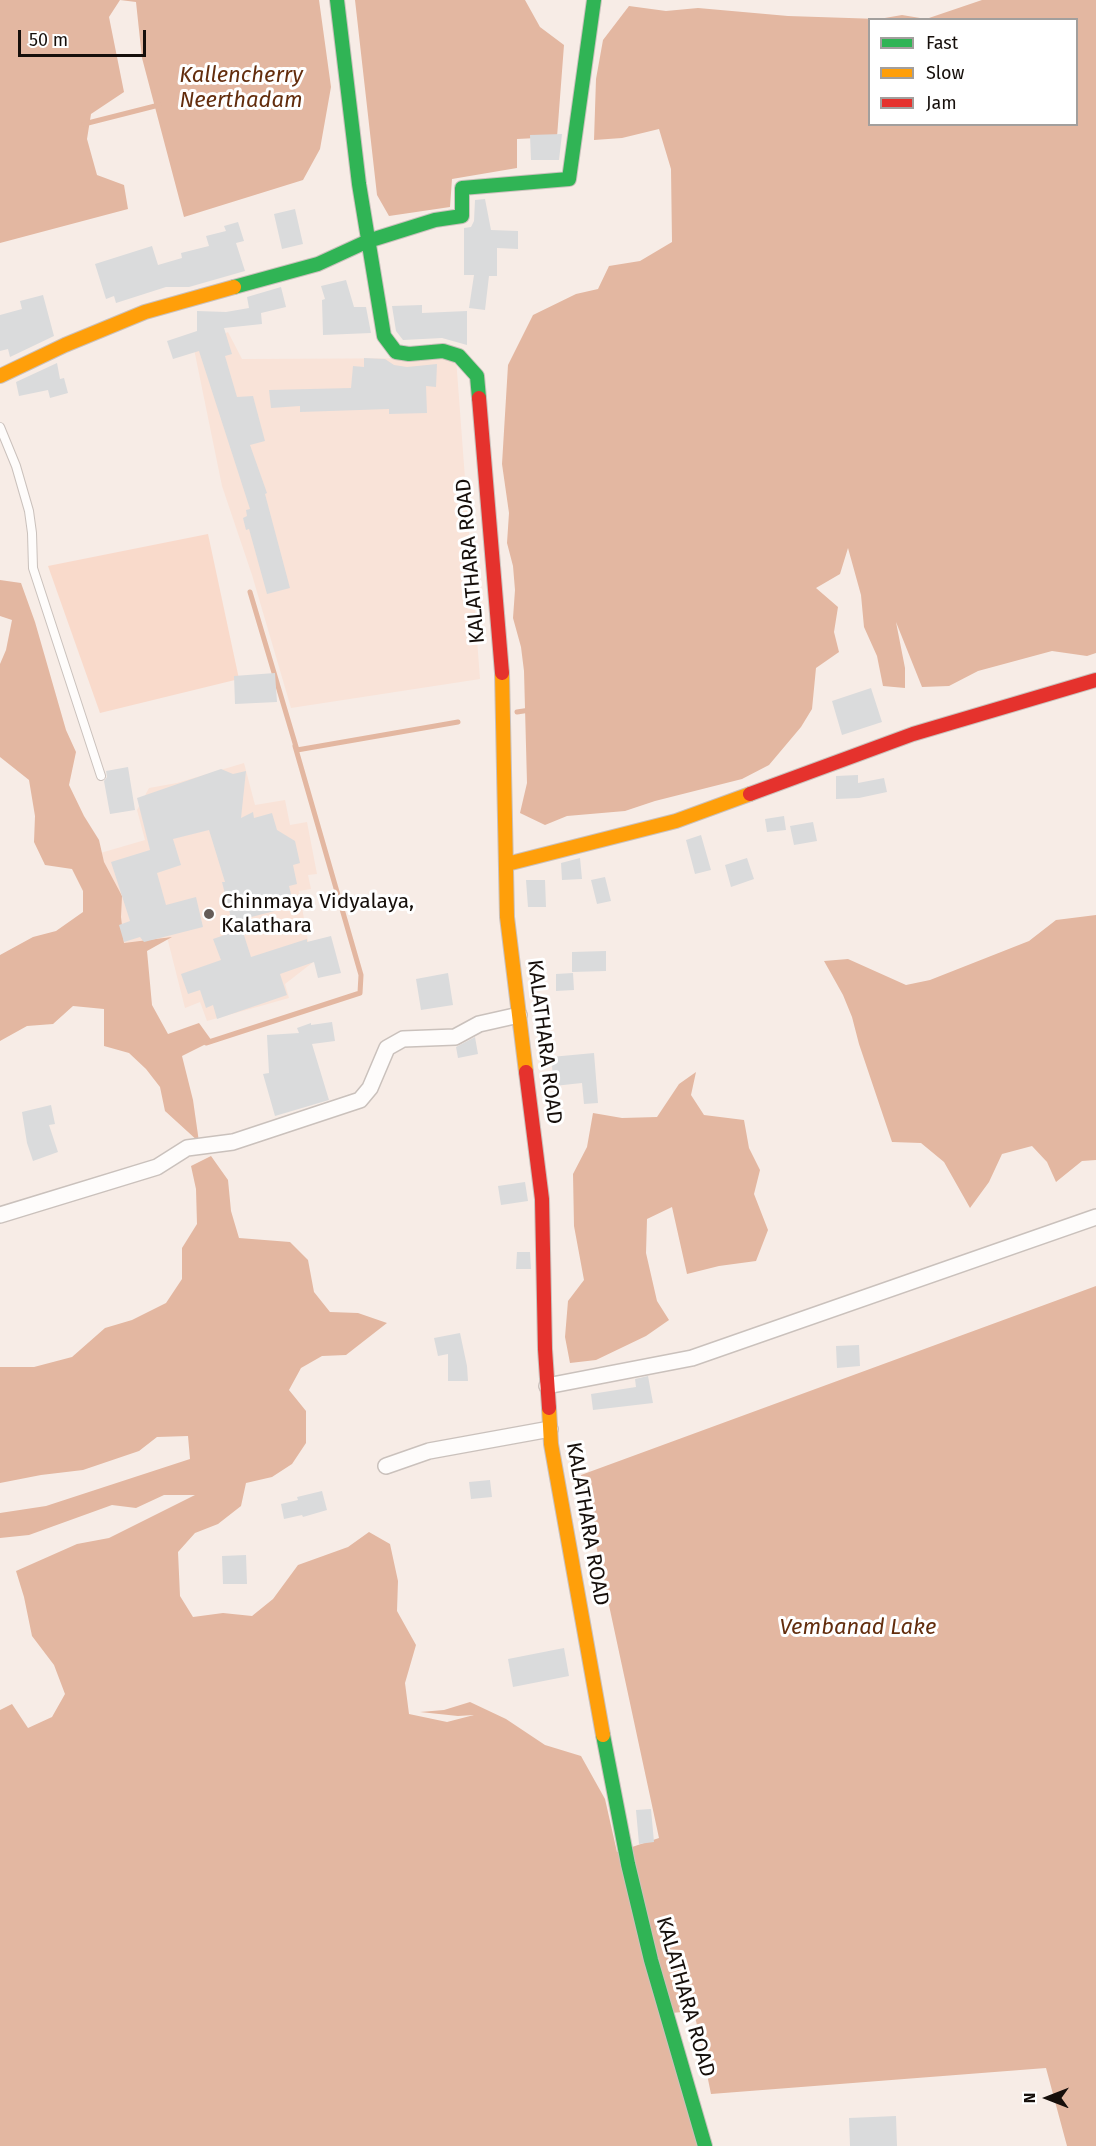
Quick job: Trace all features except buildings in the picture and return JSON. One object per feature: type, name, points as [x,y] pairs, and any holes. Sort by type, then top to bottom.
[{"type":"street","name":"KALATHARA ROAD","points":[[337,0],[359,184],[384,336],[396,352],[409,354],[443,351],[459,356],[477,376],[502,678],[507,917],[542,1199],[547,1386],[551,1444],[627,1864],[648,1950],[704,2141]]},
{"type":"street","points":[[0,376],[65,345],[145,312],[318,264],[368,241],[435,220],[462,216],[462,188],[569,179],[594,0]]},
{"type":"street","points":[[507,864],[676,821],[913,734],[1096,680]]},
{"type":"street","points":[[0,1215],[157,1167],[187,1148],[233,1142],[360,1100],[370,1088],[387,1048],[404,1039],[455,1037],[479,1024],[519,1015]]},
{"type":"street","points":[[547,1386],[692,1358],[1096,1217]]},
{"type":"street","points":[[386,1466],[429,1451],[550,1429]]},
{"type":"lane","points":[[0,427],[16,466],[29,511],[33,568],[101,776]]},
{"type":"shaded area","points":[[228,332],[242,359],[456,358],[480,679],[291,708],[252,575],[222,486],[194,349]]},
{"type":"shaded area","points":[[208,534],[239,679],[100,713],[48,566]]},
{"type":"shaded area","name":"Chinmaya Vidyalaya, Kalathara","points":[[244,763],[255,805],[285,800],[290,825],[307,822],[317,874],[308,875],[311,889],[299,891],[312,963],[285,984],[289,998],[207,1021],[200,1002],[185,1008],[167,937],[126,950],[97,854],[145,840],[137,810],[149,788],[177,783]]},
{"type":"water","points":[[0,0],[120,0],[109,17],[124,92],[91,114],[87,139],[97,175],[124,185],[128,209],[0,243]]},
{"type":"water","points":[[120,0],[319,0],[331,87],[320,149],[303,180],[184,217],[142,58],[136,2]]},
{"type":"water","name":"Kallencherry Neerthadam","points":[[355,0],[525,0],[540,27],[564,45],[557,137],[517,139],[517,168],[452,179],[450,207],[389,216],[377,195]]},
{"type":"water","points":[[982,0],[1096,0],[1096,653],[1087,656],[1052,651],[978,671],[949,686],[922,687],[896,622],[905,668],[905,688],[883,686],[877,656],[864,627],[861,595],[848,548],[840,574],[816,588],[838,607],[834,632],[839,652],[816,668],[812,709],[801,727],[769,765],[742,779],[625,811],[567,816],[545,825],[520,813],[527,783],[524,671],[521,647],[513,618],[515,590],[513,566],[507,543],[509,513],[502,464],[508,365],[533,315],[576,294],[598,289],[609,266],[640,261],[672,242],[671,169],[659,129],[622,138],[594,140],[596,79],[603,40],[629,6],[666,11],[698,8],[788,16],[868,19],[868,126],[1078,126],[1078,18],[929,18]]},
{"type":"water","points":[[902,15],[920,18],[885,18]]},
{"type":"water","points":[[0,580],[21,583],[35,622],[66,730],[76,752],[69,785],[99,840],[104,862],[122,896],[121,917],[124,943],[172,937],[147,951],[152,1005],[168,1034],[199,1023],[212,1041],[182,1056],[193,1100],[199,1142],[165,1111],[160,1087],[146,1069],[129,1053],[104,1046],[104,1009],[73,1006],[53,1024],[27,1026],[0,1041],[0,955],[33,937],[56,931],[83,912],[83,891],[72,869],[45,865],[34,842],[35,816],[29,780],[0,757],[0,664],[6,650],[12,620],[0,616]]},
{"type":"water","points":[[1096,915],[1096,1160],[1082,1161],[1056,1182],[1047,1162],[1032,1146],[1002,1154],[989,1182],[970,1208],[944,1162],[921,1143],[892,1142],[852,1017],[824,961],[848,959],[906,985],[930,980],[1029,941],[1056,920]]},
{"type":"water","points":[[696,1072],[691,1095],[704,1115],[744,1120],[749,1148],[760,1170],[754,1194],[768,1230],[756,1261],[719,1266],[687,1274],[672,1207],[647,1219],[646,1253],[657,1301],[669,1320],[646,1336],[596,1360],[570,1363],[565,1337],[568,1301],[584,1280],[574,1226],[573,1174],[587,1147],[593,1113],[622,1118],[657,1117],[679,1084]]},
{"type":"water","name":"Vembanad Lake","points":[[211,1156],[228,1180],[231,1211],[239,1238],[290,1242],[308,1260],[314,1292],[330,1312],[358,1313],[387,1323],[346,1355],[322,1356],[301,1368],[289,1390],[306,1411],[306,1443],[292,1464],[272,1477],[246,1483],[241,1506],[218,1524],[195,1533],[178,1552],[180,1596],[193,1617],[223,1613],[252,1616],[273,1599],[298,1565],[348,1547],[369,1532],[390,1544],[398,1581],[397,1611],[416,1645],[405,1683],[409,1714],[447,1722],[474,1715],[458,1716],[420,1712],[444,1710],[470,1702],[506,1719],[545,1745],[581,1756],[605,1799],[617,1852],[659,1838],[581,1475],[1096,1286],[1096,2146],[1067,2146],[1046,2068],[711,2094],[694,2011],[660,2014],[699,2146],[0,2146],[0,1710],[12,1704],[28,1728],[52,1717],[65,1694],[54,1665],[32,1636],[16,1571],[77,1544],[109,1538],[195,1495],[164,1495],[136,1508],[112,1505],[29,1535],[0,1538],[0,1513],[46,1506],[190,1459],[188,1436],[157,1437],[139,1451],[83,1470],[0,1483],[0,1367],[34,1367],[72,1357],[105,1328],[132,1320],[166,1303],[182,1279],[182,1248],[197,1224],[196,1189],[191,1166]]},
{"type":"waterway","points":[[84,124],[159,105]]},
{"type":"waterway","points":[[250,592],[297,750],[458,722]]},
{"type":"waterway","points":[[517,712],[530,710]]},
{"type":"waterway","points":[[206,1043],[360,993],[361,975],[295,746]]},
{"type":"traffic: fast","points":[[337,0],[359,184],[384,336],[396,352],[409,354],[443,351],[459,356],[477,376],[479,398]]},
{"type":"traffic: fast","points":[[234,287],[318,264],[368,241],[435,220],[462,216],[462,188],[569,179],[594,0]]},
{"type":"traffic: fast","points":[[603,1735],[628,1864],[651,1960],[705,2146]]},
{"type":"traffic: slow","points":[[0,376],[65,345],[145,312],[234,287]]},
{"type":"traffic: slow","points":[[502,673],[507,917],[526,1072]]},
{"type":"traffic: slow","points":[[507,864],[676,821],[750,794]]},
{"type":"traffic: slow","points":[[549,1408],[551,1444],[603,1735]]},
{"type":"traffic: jam","points":[[479,398],[502,673]]},
{"type":"traffic: jam","points":[[750,794],[913,734],[1096,680]]},
{"type":"traffic: jam","points":[[526,1072],[542,1199],[545,1349],[549,1408]]},
{"type":"place","name":"Chinmaya Vidyalaya, Kalathara","points":[[209,914]]}]
